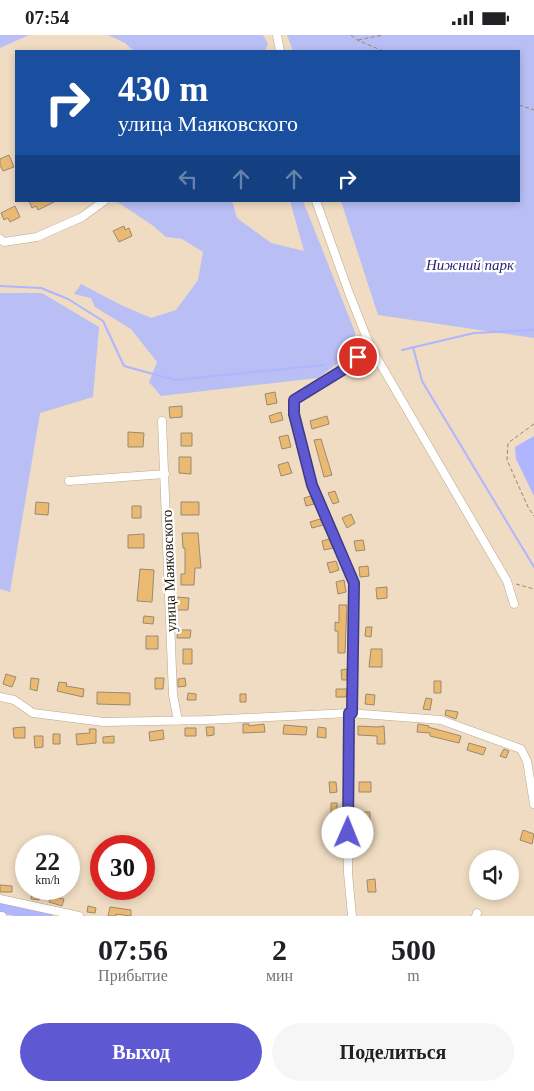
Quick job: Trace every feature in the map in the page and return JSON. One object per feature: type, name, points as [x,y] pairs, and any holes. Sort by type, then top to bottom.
[{"type":"street","points":[[277,35],[280,50]]},
{"type":"street","points":[[0,239],[4,242],[37,237],[82,217],[103,202]]},
{"type":"street","points":[[316,202],[348,293],[370,347],[507,581],[514,605]]},
{"type":"street","points":[[352,916],[348,873],[354,583],[312,485],[294,414],[294,400],[346,368],[370,347]]},
{"type":"street","name":"улица Маяковского","points":[[162,421],[174,695],[178,721]]},
{"type":"street","points":[[69,481],[165,474]]},
{"type":"street","points":[[0,697],[14,700],[33,713],[104,722],[178,721],[351,713],[441,720],[521,749],[531,759],[534,803]]},
{"type":"street","points":[[0,899],[79,916]]},
{"type":"path","points":[[351,35],[357,40],[382,50]]},
{"type":"path","points":[[357,40],[383,35]]},
{"type":"path","points":[[520,105],[534,110]]},
{"type":"path","points":[[534,424],[508,443],[506,460],[534,516]]},
{"type":"path","points":[[507,581],[534,589]]},
{"type":"green space","points":[[0,35],[29,35],[0,48]]},
{"type":"green space","points":[[108,35],[263,35],[268,44],[265,50],[133,50],[125,43]]},
{"type":"green space","name":"Нижний парк","points":[[287,35],[534,35],[534,338],[378,315],[341,202],[520,202],[520,50],[293,50]]},
{"type":"green space","points":[[118,202],[232,202],[237,218],[271,243],[304,251],[290,202],[303,202],[355,332],[355,350],[318,378],[161,396],[149,382],[157,362],[131,329],[95,307],[91,298],[74,294],[81,284],[151,318],[176,310],[198,280],[203,252],[182,239],[166,237],[152,225]]},
{"type":"green space","points":[[0,293],[42,293],[99,327],[93,397],[40,413],[10,592],[0,589]]},
{"type":"shaded area","points":[[534,436],[534,496],[516,459],[515,447]]},
{"type":"building","points":[[9,155],[14,167],[3,171],[0,159]]},
{"type":"building","points":[[29,202],[54,202],[38,210],[36,206],[32,208]]},
{"type":"building","points":[[15,206],[20,217],[10,222],[8,218],[4,220],[1,213]]},
{"type":"building","points":[[124,226],[125,230],[129,228],[132,236],[119,242],[113,231]]},
{"type":"building","points":[[275,392],[277,403],[267,405],[265,394]]},
{"type":"building","points":[[182,406],[182,417],[170,418],[169,407]]},
{"type":"building","points":[[281,412],[283,420],[271,423],[269,416]]},
{"type":"building","points":[[327,416],[329,424],[312,429],[310,421]]},
{"type":"building","points":[[128,432],[144,433],[143,447],[128,447]]},
{"type":"building","points":[[181,433],[192,433],[192,446],[181,446]]},
{"type":"building","points":[[288,435],[291,447],[282,449],[279,437]]},
{"type":"building","points":[[321,439],[332,475],[324,477],[314,440]]},
{"type":"building","points":[[179,457],[191,457],[191,474],[179,473]]},
{"type":"building","points":[[288,462],[292,473],[281,476],[278,465]]},
{"type":"building","points":[[335,491],[339,502],[333,504],[328,493]]},
{"type":"building","points":[[311,496],[314,504],[306,506],[304,498]]},
{"type":"building","points":[[36,502],[49,503],[48,515],[35,514]]},
{"type":"building","points":[[181,502],[199,502],[199,515],[181,515]]},
{"type":"building","points":[[132,506],[141,506],[141,518],[132,518]]},
{"type":"building","points":[[351,514],[355,523],[347,528],[342,518]]},
{"type":"building","points":[[320,519],[323,525],[312,528],[310,522]]},
{"type":"building","points":[[182,533],[198,533],[201,568],[195,568],[194,585],[181,585],[181,574],[185,574],[185,548],[183,548]]},
{"type":"building","points":[[144,534],[144,548],[128,548],[128,535]]},
{"type":"building","points":[[329,539],[333,548],[324,550],[322,541]]},
{"type":"building","points":[[363,540],[365,550],[356,551],[354,541]]},
{"type":"building","points":[[336,561],[339,570],[330,573],[327,563]]},
{"type":"building","points":[[368,566],[369,576],[360,577],[359,567]]},
{"type":"building","points":[[140,569],[154,570],[152,602],[137,601]]},
{"type":"building","points":[[344,580],[346,592],[338,594],[336,582]]},
{"type":"building","points":[[387,587],[387,598],[377,599],[376,588]]},
{"type":"building","points":[[176,597],[189,598],[188,610],[175,610]]},
{"type":"building","points":[[339,605],[347,605],[345,653],[338,653],[338,631],[335,631],[335,622],[339,623]]},
{"type":"building","points":[[144,616],[154,617],[153,624],[143,623]]},
{"type":"building","points":[[366,627],[372,627],[371,637],[365,636]]},
{"type":"building","points":[[178,630],[191,630],[190,638],[177,638]]},
{"type":"building","points":[[146,636],[158,636],[158,649],[146,649]]},
{"type":"building","points":[[183,649],[192,649],[192,664],[183,664]]},
{"type":"building","points":[[371,649],[382,649],[382,667],[369,667]]},
{"type":"building","points":[[347,669],[347,680],[342,680],[341,670]]},
{"type":"building","points":[[6,674],[16,677],[12,687],[3,684]]},
{"type":"building","points":[[31,678],[39,679],[37,691],[30,689]]},
{"type":"building","points":[[155,678],[164,678],[163,689],[155,689]]},
{"type":"building","points":[[185,678],[186,686],[178,687],[178,679]]},
{"type":"building","points":[[434,681],[441,681],[441,693],[434,693]]},
{"type":"building","points":[[59,682],[67,683],[66,686],[84,689],[83,697],[57,691]]},
{"type":"building","points":[[336,689],[347,689],[346,697],[336,697]]},
{"type":"building","points":[[97,692],[130,693],[130,705],[97,704]]},
{"type":"building","points":[[188,693],[196,694],[196,700],[187,700]]},
{"type":"building","points":[[240,694],[246,694],[246,702],[240,702]]},
{"type":"building","points":[[366,694],[375,695],[374,705],[365,704]]},
{"type":"building","points":[[426,698],[432,699],[430,710],[423,709]]},
{"type":"building","points":[[446,710],[458,712],[456,719],[445,715]]},
{"type":"building","points":[[243,724],[249,724],[249,726],[264,724],[265,732],[243,733]]},
{"type":"building","points":[[418,724],[461,736],[459,743],[430,736],[430,733],[417,732]]},
{"type":"building","points":[[284,725],[307,727],[306,735],[283,734]]},
{"type":"building","points":[[358,726],[384,726],[385,744],[377,744],[377,736],[358,735]]},
{"type":"building","points":[[25,727],[25,738],[14,738],[13,728]]},
{"type":"building","points":[[206,727],[214,727],[214,735],[207,736]]},
{"type":"building","points":[[318,727],[326,728],[326,738],[317,737]]},
{"type":"building","points":[[185,728],[196,728],[196,736],[185,736]]},
{"type":"building","points":[[89,729],[96,729],[96,743],[77,745],[76,734],[90,733]]},
{"type":"building","points":[[163,730],[164,739],[150,741],[149,732]]},
{"type":"building","points":[[53,734],[60,734],[60,744],[53,744]]},
{"type":"building","points":[[34,736],[43,736],[43,747],[35,748]]},
{"type":"building","points":[[114,736],[114,743],[103,743],[103,737]]},
{"type":"building","points":[[469,743],[486,748],[483,755],[467,750]]},
{"type":"building","points":[[504,749],[509,751],[506,758],[500,756]]},
{"type":"building","points":[[329,782],[336,782],[337,792],[330,793]]},
{"type":"building","points":[[359,782],[371,782],[371,792],[359,792]]},
{"type":"building","points":[[331,803],[337,803],[337,813],[331,813]]},
{"type":"building","points":[[360,812],[370,812],[370,822],[366,822],[366,841],[360,841]]},
{"type":"building","points":[[341,825],[341,832],[328,833],[328,826]]},
{"type":"building","points":[[523,830],[534,834],[532,844],[520,840]]},
{"type":"building","points":[[375,879],[376,892],[368,892],[367,880]]},
{"type":"building","points":[[0,885],[12,886],[12,892],[0,892]]},
{"type":"building","points":[[50,900],[64,900],[62,906],[49,902]]},
{"type":"building","points":[[88,906],[96,908],[95,913],[87,912]]},
{"type":"building","points":[[110,907],[131,910],[131,916],[116,914],[116,916],[108,916]]},
{"type":"waterway","points":[[0,286],[41,288],[68,299],[103,321],[124,366],[175,380],[324,365]]},
{"type":"waterway","points":[[402,350],[474,333],[534,330]]},
{"type":"waterway","points":[[413,347],[422,381],[534,567]]},
{"type":"waterway","points":[[0,907],[47,916]]},
{"type":"route","points":[[348,833],[349,713],[352,713],[354,583],[312,485],[294,414],[294,400],[346,368],[358,357]]}]
